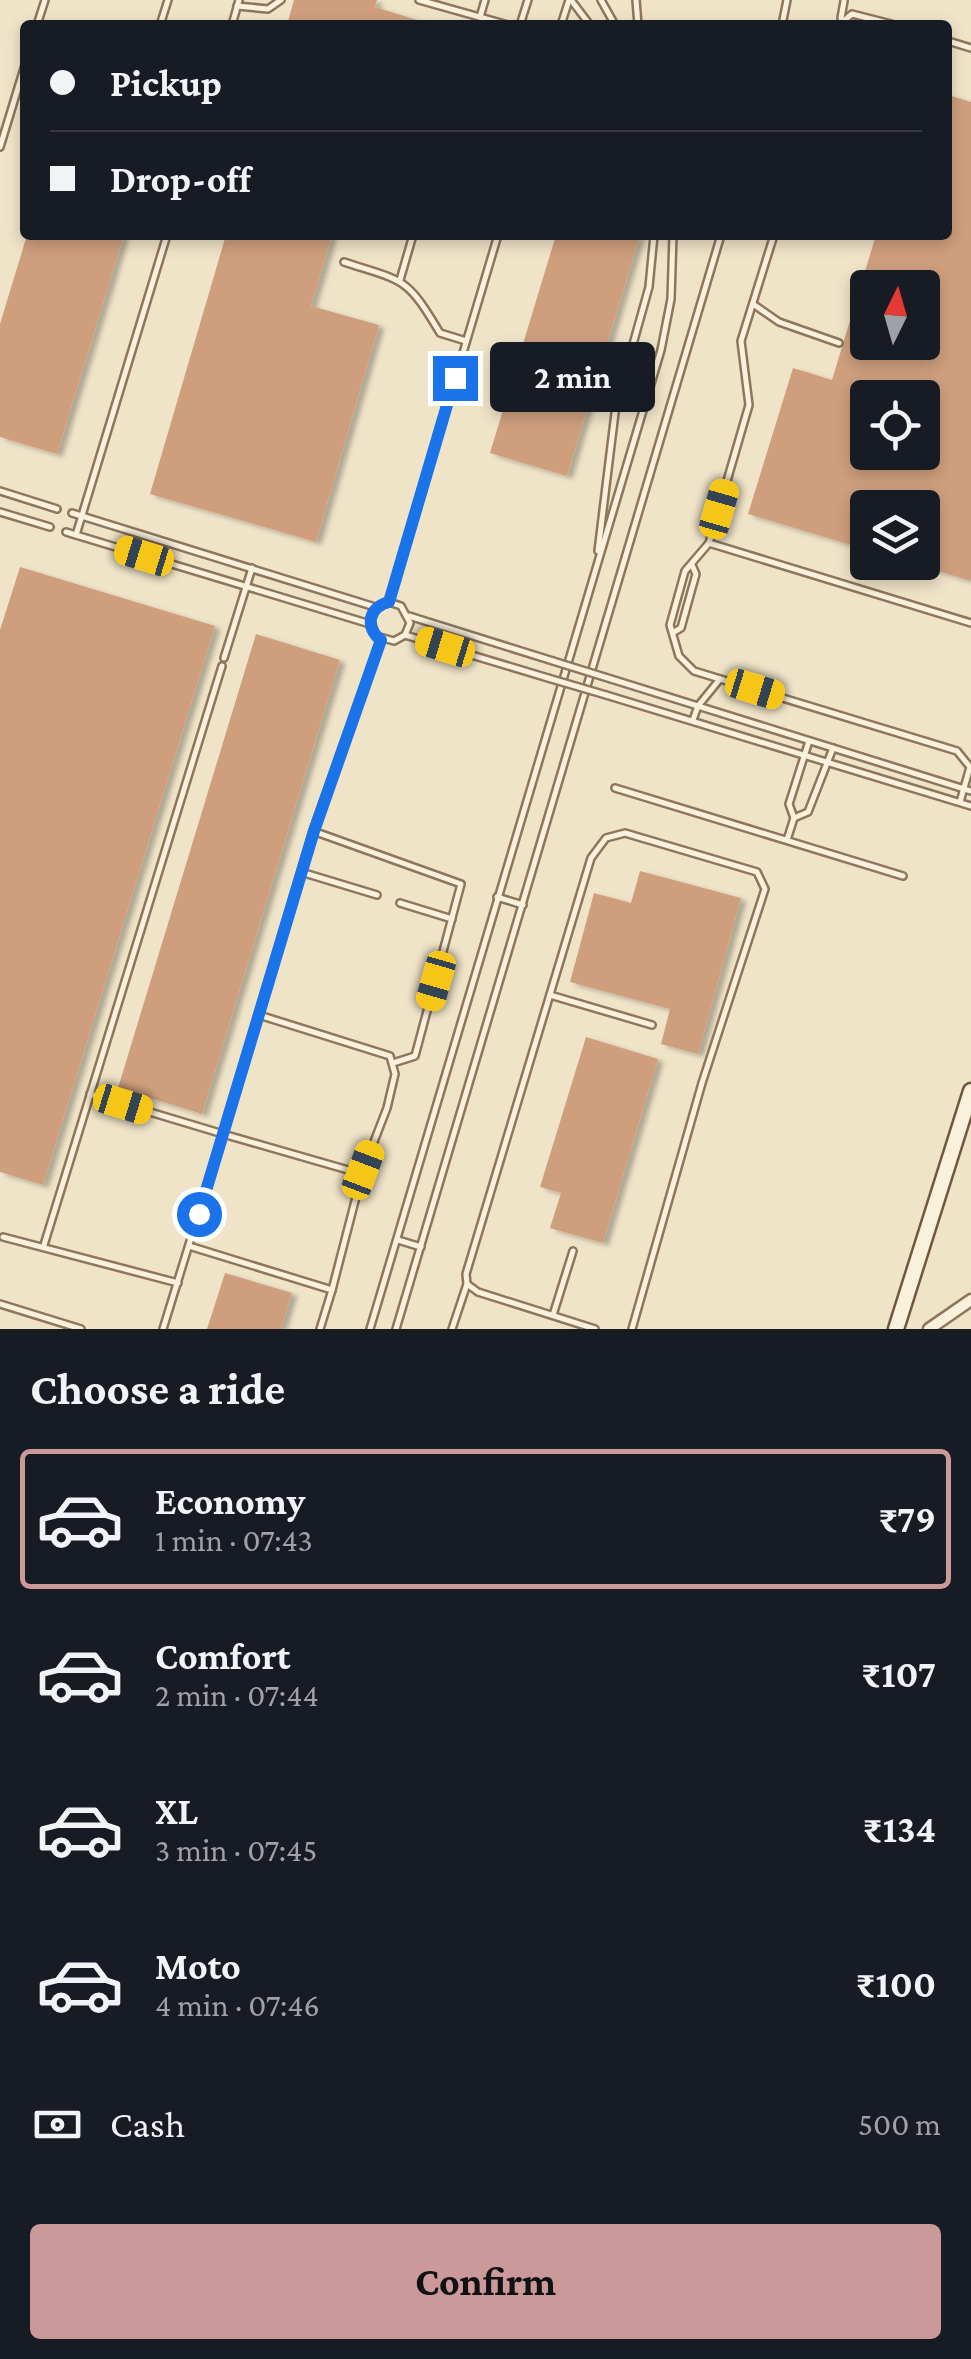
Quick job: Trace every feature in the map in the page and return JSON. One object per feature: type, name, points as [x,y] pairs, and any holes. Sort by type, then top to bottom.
[{"type":"street","points":[[896,1329],[971,1091]]},
{"type":"street","points":[[929,1329],[971,1300]]},
{"type":"lane","points":[[238,3],[268,9],[281,0]]},
{"type":"lane","points":[[419,0],[490,20]]},
{"type":"lane","points":[[480,17],[484,0]]},
{"type":"lane","points":[[570,0],[586,20]]},
{"type":"lane","points":[[844,20],[852,14],[875,20]]},
{"type":"lane","points":[[0,147],[20,81]]},
{"type":"lane","points":[[76,535],[166,240]]},
{"type":"lane","points":[[400,281],[412,240]]},
{"type":"lane","points":[[389,602],[496,240]]},
{"type":"lane","points":[[597,560],[611,430],[650,287],[654,240]]},
{"type":"lane","points":[[370,1329],[661,350],[670,300],[673,240]]},
{"type":"lane","points":[[396,1329],[719,240]]},
{"type":"lane","points":[[772,240],[740,350],[749,404],[709,544],[685,571],[670,625],[685,665],[958,751],[970,767],[968,790],[960,802]]},
{"type":"lane","points":[[344,262],[400,281],[414,290],[440,332],[466,341]]},
{"type":"lane","points":[[753,304],[779,322],[840,343]]},
{"type":"lane","points":[[0,491],[57,509]]},
{"type":"lane","points":[[0,512],[50,527]]},
{"type":"lane","points":[[72,513],[376,608],[389,602],[402,606],[409,616],[968,790]]},
{"type":"lane","points":[[66,532],[370,624],[381,640],[394,642],[405,635],[409,616]]},
{"type":"lane","points":[[709,544],[971,623]]},
{"type":"lane","points":[[674,632],[681,628],[696,574],[692,565]]},
{"type":"lane","points":[[44,1245],[252,568]]},
{"type":"lane","points":[[370,624],[376,608]]},
{"type":"lane","points":[[405,635],[971,806]]},
{"type":"lane","points":[[164,1329],[301,872],[381,640]]},
{"type":"lane","points":[[693,720],[698,706],[720,678]]},
{"type":"lane","points":[[786,840],[794,818],[789,804],[809,741]]},
{"type":"lane","points":[[794,818],[808,812],[832,748]]},
{"type":"lane","points":[[615,788],[903,876]]},
{"type":"lane","points":[[314,831],[458,882],[461,887],[415,1056],[394,1063]]},
{"type":"lane","points":[[452,1329],[467,1284],[471,1254],[591,858],[606,838],[615,834],[638,836],[762,876],[764,898],[702,1083],[632,1329]]},
{"type":"lane","points":[[301,872],[377,895]]},
{"type":"lane","points":[[497,898],[523,904]]},
{"type":"lane","points":[[400,903],[452,918]]},
{"type":"lane","points":[[550,995],[652,1025]]},
{"type":"lane","points":[[258,1014],[390,1056],[394,1063],[387,1108],[362,1174],[320,1329]]},
{"type":"lane","points":[[90,1094],[362,1174]]},
{"type":"lane","points":[[3,1236],[178,1284]]},
{"type":"lane","points":[[398,1240],[421,1246]]},
{"type":"lane","points":[[189,1246],[332,1290]]},
{"type":"lane","points":[[553,1316],[573,1251]]},
{"type":"lane","points":[[467,1284],[478,1292],[595,1329]]},
{"type":"lane","points":[[0,1304],[81,1329]]},
{"type":"building","points":[[294,0],[377,0],[375,7],[417,20],[288,20]]},
{"type":"building","points":[[952,96],[971,102],[971,581],[940,572],[940,490],[850,490],[850,545],[748,514],[793,368],[832,380],[850,321],[850,360],[940,360],[940,270],[865,270],[874,240],[952,240]]},
{"type":"building","points":[[25,240],[122,240],[57,454],[0,437],[0,324]]},
{"type":"building","points":[[225,240],[331,240],[311,306],[379,325],[316,542],[150,494]]},
{"type":"building","points":[[554,240],[638,240],[567,476],[490,453]]},
{"type":"building","points":[[20,567],[215,626],[43,1185],[0,1172],[0,630]]},
{"type":"building","points":[[256,634],[340,660],[202,1114],[118,1088]]},
{"type":"building","points":[[640,871],[741,898],[698,1054],[661,1044],[670,1009],[570,982],[594,893],[631,903]]},
{"type":"building","points":[[586,1037],[658,1059],[603,1243],[550,1228],[561,1193],[540,1187]]},
{"type":"building","points":[[225,1273],[292,1293],[281,1329],[207,1329]]},
{"type":"route","points":[[199,1214],[314,831],[381,640],[372,630],[370,618],[376,608],[389,602],[455,378]]}]
